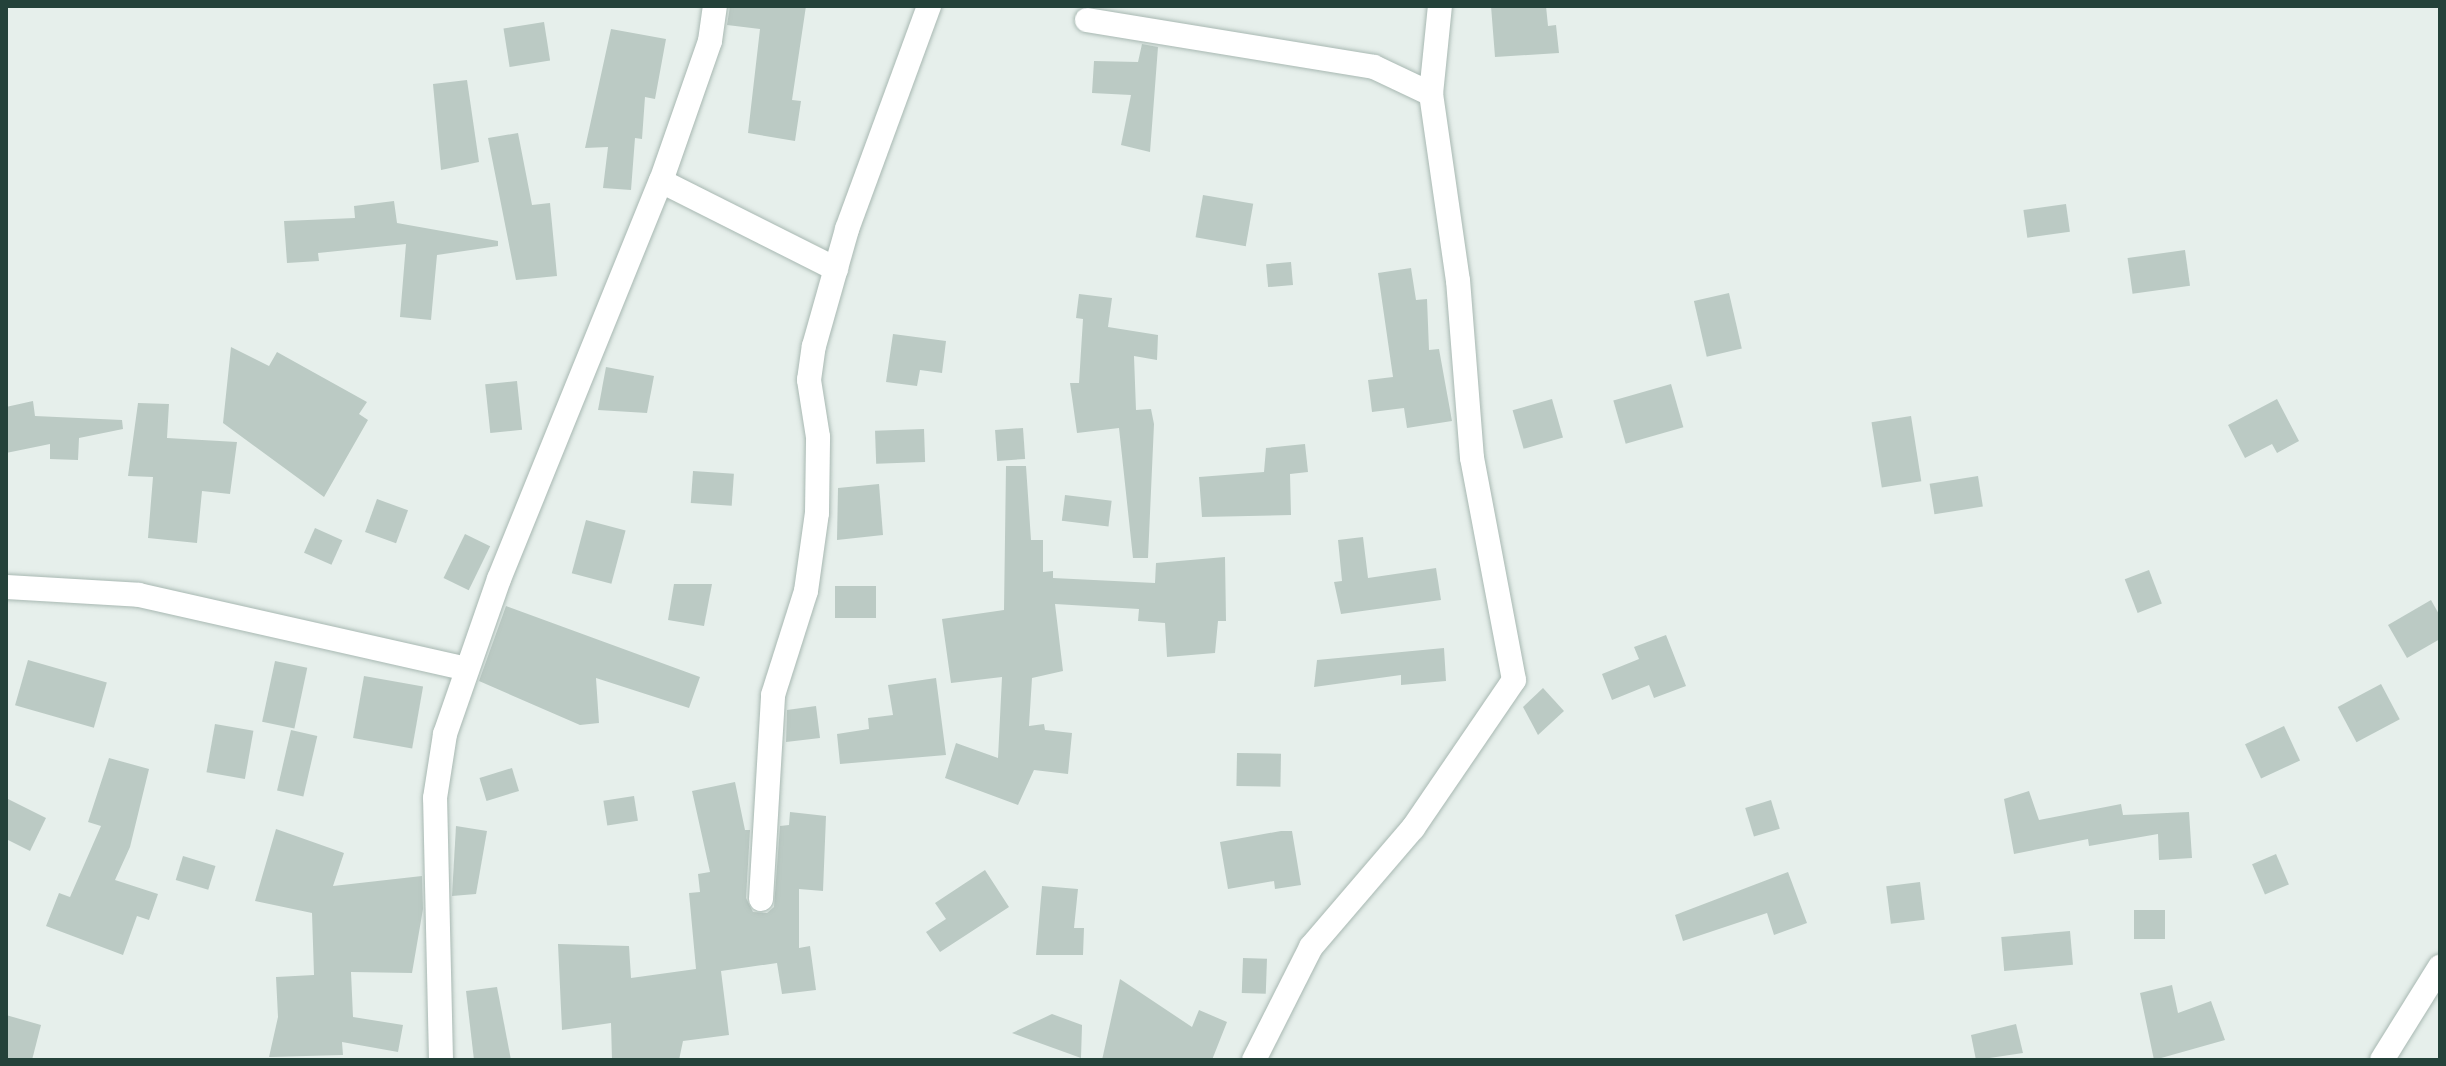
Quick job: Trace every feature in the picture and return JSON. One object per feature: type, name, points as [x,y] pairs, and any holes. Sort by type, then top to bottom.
[{"type":"street","points":[[441,1060],[435,798],[445,734],[464,668],[661,181],[710,41],[715,6]]},
{"type":"street","points":[[761,899],[773,695],[806,591],[817,513],[818,437],[809,380],[836,269],[929,6]]},
{"type":"street","points":[[1254,1060],[1311,947],[1413,828],[1514,680],[1472,458],[1458,281],[1431,94],[1440,6]]},
{"type":"street","points":[[1087,20],[1374,67],[1431,94]]},
{"type":"street","points":[[661,181],[836,269]]},
{"type":"street","points":[[6,587],[139,595],[464,668]]},
{"type":"street","points":[[2382,1060],[2438,972]]},
{"type":"building","points":[[730,6],[806,6],[792,100],[801,101],[795,141],[748,133],[760,29],[727,25]]},
{"type":"building","points":[[1491,6],[1546,6],[1548,26],[1556,25],[1559,53],[1495,57]]},
{"type":"building","points":[[544,22],[550,61],[510,67],[504,28]]},
{"type":"building","points":[[611,29],[666,39],[655,99],[645,97],[642,139],[635,138],[631,190],[603,188],[608,147],[585,148]]},
{"type":"building","points":[[1142,44],[1158,47],[1150,152],[1121,145],[1131,95],[1092,93],[1094,61],[1138,62]]},
{"type":"building","points":[[467,80],[479,162],[441,170],[433,84]]},
{"type":"building","points":[[518,133],[532,205],[550,203],[557,276],[516,280],[488,138]]},
{"type":"building","points":[[1203,195],[1253,204],[1246,246],[1196,237]]},
{"type":"building","points":[[394,201],[397,223],[498,241],[498,246],[437,255],[431,320],[400,317],[406,244],[318,253],[319,261],[287,263],[284,221],[355,218],[354,206]]},
{"type":"building","points":[[2066,204],[2070,232],[2027,238],[2023,210]]},
{"type":"building","points":[[2185,250],[2190,286],[2133,294],[2128,258]]},
{"type":"building","points":[[1291,262],[1293,285],[1268,287],[1266,264]]},
{"type":"building","points":[[1411,268],[1416,300],[1427,299],[1429,350],[1439,349],[1452,421],[1407,428],[1404,408],[1372,412],[1368,380],[1393,377],[1378,273]]},
{"type":"building","points":[[1729,293],[1742,349],[1707,357],[1694,301]]},
{"type":"building","points":[[1079,294],[1112,298],[1108,327],[1158,335],[1157,360],[1134,356],[1136,410],[1151,409],[1154,424],[1148,558],[1133,558],[1119,428],[1077,433],[1070,383],[1079,383],[1083,319],[1076,318]]},
{"type":"building","points":[[893,334],[946,341],[942,373],[920,370],[917,386],[886,382]]},
{"type":"building","points":[[231,347],[269,366],[277,352],[367,402],[359,414],[368,420],[324,497],[223,423]]},
{"type":"building","points":[[606,367],[654,376],[647,413],[598,410]]},
{"type":"building","points":[[517,381],[522,430],[490,433],[485,384]]},
{"type":"building","points":[[1671,384],[1683,427],[1626,444],[1613,401]]},
{"type":"building","points":[[1552,399],[1563,437],[1524,449],[1513,410]]},
{"type":"building","points":[[2277,399],[2299,441],[2277,453],[2272,444],[2245,458],[2228,425]]},
{"type":"building","points":[[33,401],[35,416],[122,420],[123,429],[79,438],[78,460],[50,459],[50,444],[6,453],[6,407]]},
{"type":"building","points":[[138,403],[169,404],[167,438],[237,442],[230,494],[202,491],[197,543],[148,538],[153,477],[128,476]]},
{"type":"building","points":[[1911,416],[1921,481],[1882,487],[1871,422]]},
{"type":"building","points":[[1023,428],[1025,459],[997,461],[995,430]]},
{"type":"building","points":[[924,429],[925,462],[876,464],[875,431]]},
{"type":"building","points":[[1305,444],[1308,472],[1290,474],[1291,515],[1202,517],[1199,477],[1264,472],[1266,448]]},
{"type":"building","points":[[1006,466],[1026,466],[1031,540],[1043,540],[1043,572],[1053,571],[1053,578],[1155,583],[1156,563],[1225,557],[1226,621],[1218,621],[1215,653],[1167,657],[1165,623],[1138,621],[1139,609],[1055,604],[1063,671],[1032,678],[1029,726],[1044,724],[1045,730],[1072,733],[1068,774],[1034,770],[1018,805],[945,778],[956,743],[998,758],[1002,677],[951,683],[942,619],[1004,610]]},
{"type":"building","points":[[693,471],[734,474],[732,506],[691,503]]},
{"type":"building","points":[[1978,476],[1983,507],[1934,514],[1930,484]]},
{"type":"building","points":[[879,484],[883,535],[837,540],[838,488]]},
{"type":"building","points":[[1065,495],[1112,501],[1108,527],[1062,521]]},
{"type":"building","points":[[377,499],[408,510],[396,543],[365,532]]},
{"type":"building","points":[[586,520],[626,531],[611,584],[572,573]]},
{"type":"building","points":[[315,528],[342,540],[331,565],[304,553]]},
{"type":"building","points":[[465,534],[490,546],[469,590],[444,578]]},
{"type":"building","points":[[1363,537],[1368,578],[1436,568],[1441,600],[1341,614],[1334,582],[1342,581],[1338,540]]},
{"type":"building","points":[[2149,570],[2162,604],[2138,613],[2125,579]]},
{"type":"building","points":[[674,584],[712,584],[704,626],[668,620]]},
{"type":"building","points":[[835,586],[876,586],[876,618],[835,618]]},
{"type":"building","points":[[2431,600],[2440,616],[2440,639],[2407,658],[2388,625]]},
{"type":"building","points":[[506,606],[700,677],[689,708],[596,678],[599,723],[580,725],[479,681]]},
{"type":"building","points":[[1666,635],[1686,686],[1654,698],[1649,685],[1612,700],[1602,674],[1639,659],[1634,647]]},
{"type":"building","points":[[1444,648],[1446,681],[1401,685],[1401,675],[1314,687],[1317,660]]},
{"type":"building","points":[[28,660],[107,683],[94,728],[15,705]]},
{"type":"building","points":[[275,661],[307,668],[294,729],[262,722]]},
{"type":"building","points":[[364,676],[423,686],[412,748],[353,738]]},
{"type":"building","points":[[936,678],[946,755],[840,764],[837,734],[869,729],[868,718],[893,715],[888,685]]},
{"type":"building","points":[[2381,684],[2400,719],[2357,742],[2338,707]]},
{"type":"building","points":[[1543,688],[1564,711],[1538,735],[1523,707]]},
{"type":"building","points":[[816,706],[820,738],[786,742],[787,710]]},
{"type":"building","points":[[215,724],[253,731],[245,779],[206,772]]},
{"type":"building","points":[[2284,726],[2300,760],[2261,779],[2245,744]]},
{"type":"building","points":[[291,730],[317,736],[303,796],[277,790]]},
{"type":"building","points":[[1237,753],[1281,754],[1280,787],[1236,786]]},
{"type":"building","points":[[109,758],[149,769],[130,847],[115,880],[158,894],[149,920],[137,916],[123,955],[46,926],[59,893],[70,897],[101,826],[88,822]]},
{"type":"building","points":[[512,768],[519,791],[487,801],[479,778]]},
{"type":"building","points":[[735,782],[745,830],[750,830],[746,898],[753,912],[767,913],[774,907],[780,826],[789,825],[790,812],[826,816],[823,891],[799,889],[799,948],[810,946],[816,990],[782,994],[777,963],[721,971],[729,1035],[683,1041],[679,1060],[612,1060],[611,1023],[562,1030],[558,944],[629,946],[631,978],[696,969],[689,893],[700,892],[698,874],[710,872],[692,791]]},
{"type":"building","points":[[2029,791],[2039,820],[2121,804],[2123,815],[2189,812],[2192,858],[2159,860],[2158,834],[2089,846],[2088,839],[2014,854],[2004,799]]},
{"type":"building","points":[[634,796],[638,821],[607,826],[603,801]]},
{"type":"building","points":[[6,798],[46,818],[30,851],[6,839]]},
{"type":"building","points":[[1771,800],[1780,829],[1754,837],[1745,808]]},
{"type":"building","points":[[456,826],[487,831],[476,894],[452,896]]},
{"type":"building","points":[[276,829],[344,853],[333,886],[422,876],[423,909],[412,973],[351,972],[353,1017],[403,1025],[398,1052],[342,1042],[343,1055],[269,1057],[278,1017],[276,977],[314,975],[312,913],[255,901]]},
{"type":"building","points":[[1292,831],[1301,885],[1275,889],[1274,881],[1228,889],[1220,842]]},
{"type":"building","points":[[2276,854],[2289,884],[2265,895],[2252,864]]},
{"type":"building","points":[[183,856],[216,866],[208,890],[176,880]]},
{"type":"building","points":[[985,870],[1009,907],[940,952],[926,932],[946,919],[935,903]]},
{"type":"building","points":[[1788,872],[1807,923],[1774,935],[1767,913],[1683,941],[1675,915]]},
{"type":"building","points":[[1920,882],[1925,920],[1891,924],[1886,886]]},
{"type":"building","points":[[1042,886],[1078,889],[1074,928],[1084,928],[1083,955],[1036,955]]},
{"type":"building","points":[[2134,910],[2165,910],[2165,939],[2134,939]]},
{"type":"building","points":[[2070,931],[2073,965],[2004,971],[2001,937]]},
{"type":"building","points":[[1243,958],[1267,959],[1266,994],[1242,993]]},
{"type":"building","points":[[1120,979],[1192,1027],[1199,1010],[1227,1022],[1212,1060],[1102,1060]]},
{"type":"building","points":[[2172,985],[2178,1013],[2211,1001],[2225,1040],[2154,1060],[2140,993]]},
{"type":"building","points":[[497,987],[511,1060],[474,1060],[466,991]]},
{"type":"building","points":[[1052,1014],[1082,1025],[1081,1058],[1012,1033]]},
{"type":"building","points":[[6,1015],[41,1025],[32,1060],[6,1060]]},
{"type":"building","points":[[2016,1024],[2023,1053],[1976,1060],[1971,1035]]}]
